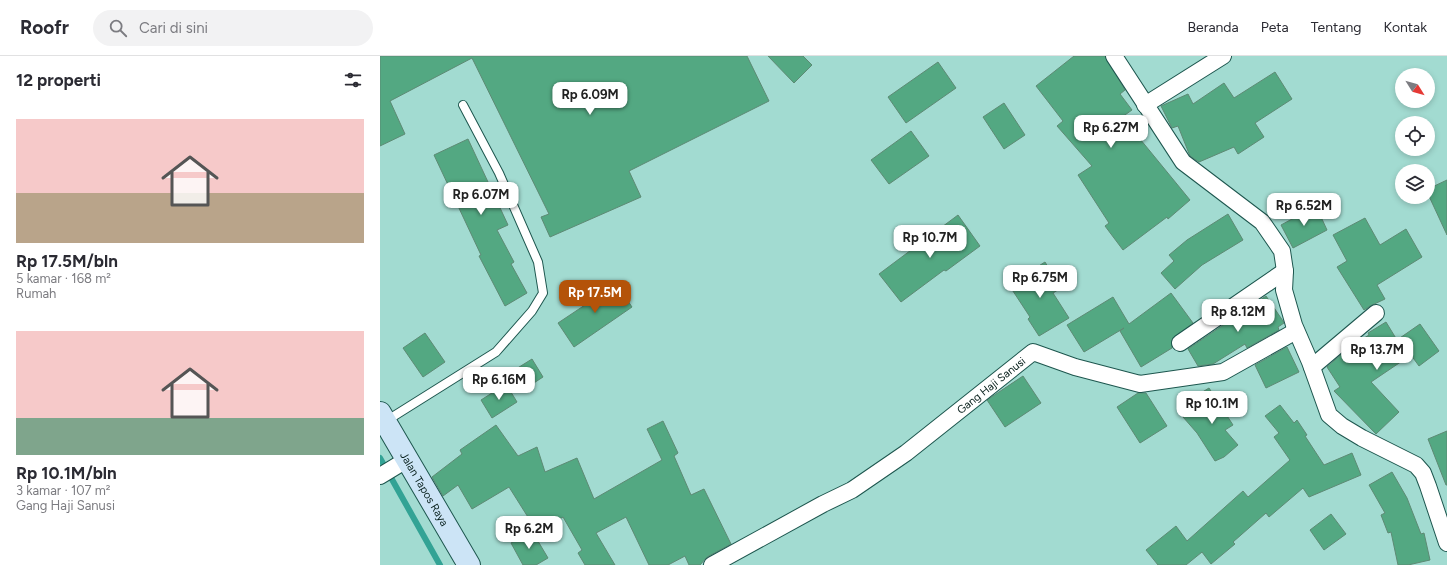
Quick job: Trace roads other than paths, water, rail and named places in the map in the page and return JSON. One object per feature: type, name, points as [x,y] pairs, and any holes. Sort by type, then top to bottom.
[{"type":"main road","name":"Jalan Tapos Raya","points":[[383,417],[391,469],[469,565]]},
{"type":"street","points":[[1114,56],[1183,162],[1262,222],[1282,251],[1286,272],[1284,290],[1296,331],[1312,367],[1329,415],[1342,426],[1362,438],[1416,465],[1423,473],[1447,543]]},
{"type":"street","points":[[1145,105],[1223,56]]},
{"type":"street","points":[[1180,343],[1286,272]]},
{"type":"street","points":[[1312,367],[1376,313]]},
{"type":"street","name":"Gang Haji Sanusi","points":[[712,565],[823,504],[852,490],[911,448],[1033,352],[1075,367],[1140,384],[1223,372],[1296,331]]},
{"type":"lane","points":[[383,417],[496,352],[532,311],[543,293],[538,262],[498,173],[463,105]]},
{"type":"waterway","points":[[380,458],[440,565]]}]
